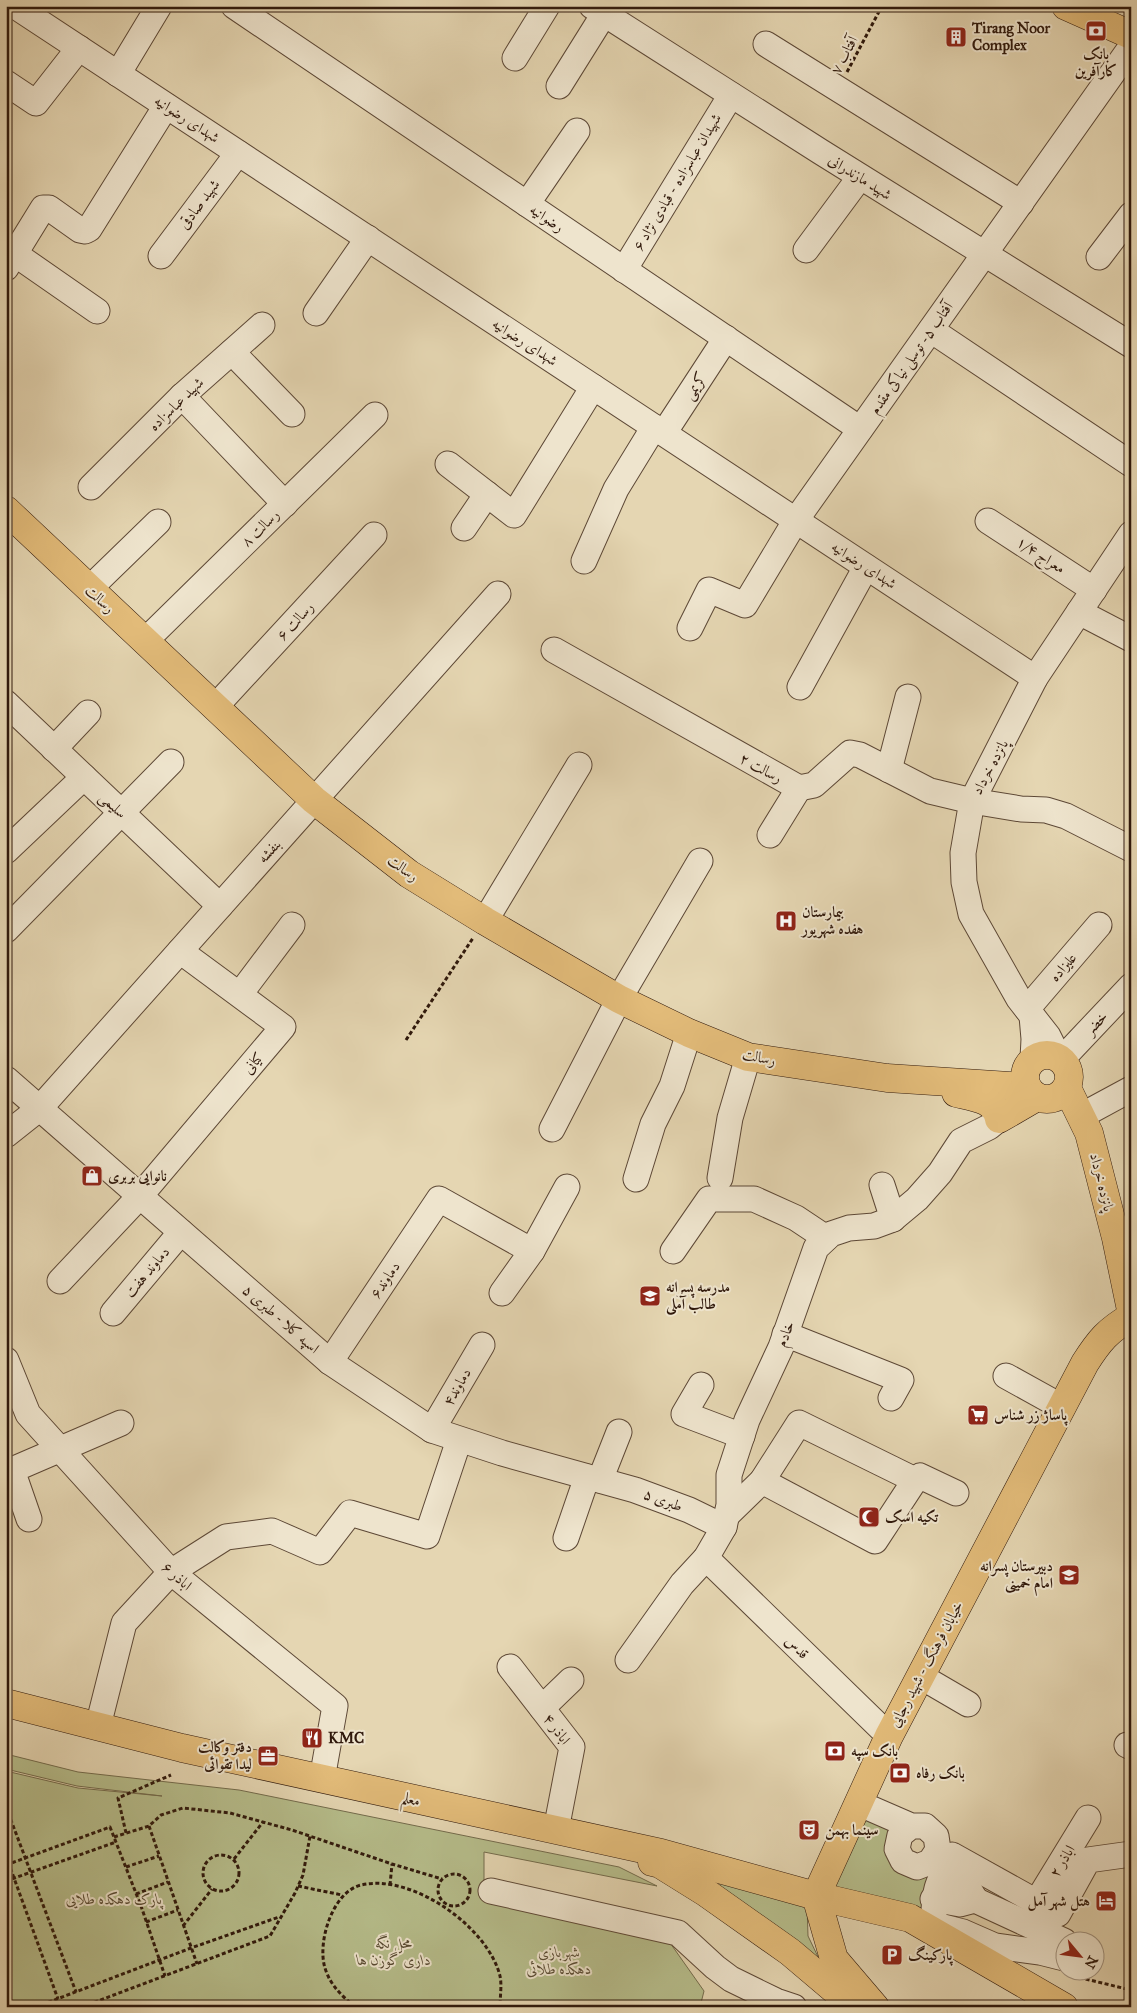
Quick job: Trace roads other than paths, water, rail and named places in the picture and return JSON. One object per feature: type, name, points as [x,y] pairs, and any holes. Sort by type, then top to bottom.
[{"type":"main road","points":[[1066,6],[1131,35]]},
{"type":"main road","name":"رسالت","points":[[6,510],[314,800],[410,874],[485,921],[618,999],[689,1033],[748,1057],[887,1078],[1032,1092]]},
{"type":"main road","points":[[1051,1058],[1069,1073],[1067,1088],[1058,1096],[1048,1099],[1032,1092],[1025,1072],[1051,1058]]},
{"type":"main road","name":"رسالت","points":[[887,1078],[911,1088],[954,1092],[991,1103],[998,1111],[999,1119]]},
{"type":"main road","name":"پانزده خرداد","points":[[1067,1088],[1089,1133],[1116,1238],[1131,1310]]},
{"type":"main road","points":[[999,1119],[1032,1092]]},
{"type":"main road","name":"خیابان فرهنگ - شهید رجایی","points":[[816,1896],[889,1736],[1062,1407],[1096,1346],[1112,1328],[1131,1318]]},
{"type":"main road","name":"معلم","points":[[6,1703],[182,1748],[661,1853],[816,1896],[922,1921],[1064,2007]]},
{"type":"main road","name":"معلم","points":[[6,1718],[176,1767],[555,1839],[660,1864],[705,1892],[790,1952],[855,2007]]},
{"type":"main road","points":[[816,1896],[834,1959],[875,2007]]},
{"type":"street","name":"شهدای رضوانیه","points":[[15,6],[1036,678]]},
{"type":"street","points":[[118,74],[159,6]]},
{"type":"street","name":"رضوانیه","points":[[234,6],[860,429]]},
{"type":"street","points":[[515,58],[547,6]]},
{"type":"street","points":[[559,86],[598,10]]},
{"type":"street","name":"شهید مازندرانی","points":[[598,10],[860,177],[1131,345]]},
{"type":"street","points":[[766,44],[1021,203]]},
{"type":"street","name":"آفتاب ۵- توسلی نیاکی مقدم","points":[[690,628],[709,590],[746,605],[796,520],[1131,47]]},
{"type":"street","points":[[6,83],[36,103],[79,48]]},
{"type":"street","name":"شهیدان عباسزاده - قبادی نژاد ۶","points":[[624,270],[731,95]]},
{"type":"street","points":[[97,311],[11,261],[43,208],[49,208],[80,230],[85,231],[89,229],[166,106]]},
{"type":"street","points":[[527,204],[577,131]]},
{"type":"street","name":"شهید صادقی","points":[[161,256],[238,153]]},
{"type":"street","points":[[806,250],[860,177]]},
{"type":"street","points":[[1099,257],[1131,215]]},
{"type":"street","points":[[316,313],[368,238]]},
{"type":"street","name":"شهید عباسزاده","points":[[92,487],[182,396],[262,325]]},
{"type":"street","points":[[931,330],[1131,464]]},
{"type":"street","name":"کریمی","points":[[584,561],[616,489],[726,338]]},
{"type":"street","points":[[232,352],[292,414]]},
{"type":"street","points":[[448,464],[514,515],[593,387]]},
{"type":"street","points":[[182,396],[285,504]]},
{"type":"street","name":"رسالت ۸","points":[[144,641],[375,415]]},
{"type":"street","points":[[464,528],[487,494]]},
{"type":"street","name":"معراج ۱/۴","points":[[988,521],[1094,590]]},
{"type":"street","points":[[89,589],[158,522]]},
{"type":"street","name":"پانزده خرداد","points":[[1051,1058],[1048,1036],[1029,1012],[971,914],[964,882],[963,853],[972,801],[1036,678],[1131,534]]},
{"type":"street","name":"رسالت ۶","points":[[215,707],[374,535]]},
{"type":"street","points":[[800,687],[866,567]]},
{"type":"street","name":"بنفشه","points":[[6,1135],[40,1108],[498,594]]},
{"type":"street","points":[[1079,612],[1131,638]]},
{"type":"street","name":"رسالت ۲","points":[[554,650],[799,788],[814,785],[850,753],[860,755],[930,790],[972,801],[1053,812],[1066,816],[1131,849]]},
{"type":"street","points":[[889,770],[908,697]]},
{"type":"street","name":"سلیمی","points":[[8,709],[54,749],[220,906]]},
{"type":"street","points":[[54,749],[88,713]]},
{"type":"street","points":[[6,930],[171,762]]},
{"type":"street","points":[[485,921],[579,765]]},
{"type":"street","points":[[6,852],[84,777]]},
{"type":"street","points":[[770,835],[799,788]]},
{"type":"street","points":[[552,1129],[618,999],[700,861]]},
{"type":"street","points":[[240,994],[292,924]]},
{"type":"street","name":"علیزاده","points":[[1029,1012],[1099,925]]},
{"type":"street","name":"کیانی","points":[[140,1196],[283,1028],[180,951]]},
{"type":"street","name":"خضر","points":[[1051,1058],[1131,986]]},
{"type":"street","points":[[636,1179],[653,1124],[672,1086],[689,1033]]},
{"type":"street","points":[[720,1178],[730,1118],[748,1057]]},
{"type":"street","name":"اسپه کلا - طبری ۵","points":[[6,1079],[330,1362],[432,1430],[458,1440],[594,1478]]},
{"type":"street","points":[[1081,1116],[1131,1089]]},
{"type":"street","points":[[673,1251],[709,1199],[754,1199],[796,1218],[826,1238],[831,1234],[849,1228],[874,1226],[893,1219],[917,1200],[940,1173],[961,1141],[989,1128],[999,1119]]},
{"type":"street","points":[[882,1185],[893,1219]]},
{"type":"street","points":[[502,1293],[532,1251],[567,1187]]},
{"type":"street","points":[[60,1281],[140,1196]]},
{"type":"street","name":"دماوند۶","points":[[330,1362],[439,1199],[532,1251]]},
{"type":"street","name":"دماوند هفت","points":[[113,1313],[181,1232]]},
{"type":"street","name":"خادم","points":[[628,1660],[682,1584],[706,1558],[725,1521],[729,1505],[729,1475],[742,1436],[785,1334],[816,1248],[826,1238]]},
{"type":"street","points":[[785,1334],[901,1380],[891,1398]]},
{"type":"street","name":"دماوند۴","points":[[432,1430],[482,1345]]},
{"type":"street","name":"اباذر ۶","points":[[6,1360],[16,1408],[28,1414],[171,1572],[335,1706],[322,1779]]},
{"type":"street","points":[[1006,1376],[1062,1407]]},
{"type":"street","points":[[702,1385],[684,1414],[742,1436]]},
{"type":"street","points":[[29,1519],[12,1470],[122,1423]]},
{"type":"street","points":[[725,1521],[762,1480],[799,1423],[915,1480]]},
{"type":"street","points":[[566,1538],[594,1478],[619,1432]]},
{"type":"street","points":[[98,1726],[124,1623],[171,1572],[226,1537],[272,1531],[320,1552],[350,1513],[427,1536],[458,1440]]},
{"type":"street","points":[[762,1480],[875,1541],[915,1480],[920,1476],[956,1493]]},
{"type":"street","name":"طبری ۵","points":[[594,1478],[725,1521]]},
{"type":"street","name":"قدس","points":[[706,1558],[889,1736]]},
{"type":"street","name":"اباذر ۴","points":[[510,1666],[572,1748],[556,1830]]},
{"type":"street","points":[[920,1676],[968,1704]]},
{"type":"street","points":[[542,1708],[571,1680]]},
{"type":"street","points":[[858,1803],[911,1826]]},
{"type":"street","name":"اباذر ۲","points":[[1046,1914],[1088,1818]]},
{"type":"street","points":[[1046,1914],[1088,1860],[1131,1854]]},
{"type":"street","points":[[1054,1956],[995,1946],[963,1932],[922,1921],[952,1855],[1046,1914],[1056,1930]]},
{"type":"street","points":[[942,1874],[972,1892],[975,1900]]},
{"type":"street","points":[[491,1891],[678,1933],[731,1979],[776,2001],[794,2007]]},
{"type":"street","points":[[933,1899],[960,1904],[975,1900],[1046,1914]]},
{"type":"place","name":"بانک کارآفرین","points":[[1096,31]]},
{"type":"place","name":"Tirang Noor Complex","points":[[956,37]]},
{"type":"place","name":"بیمارستان هفده شهریور","points":[[786,921]]},
{"type":"place","name":"نانوایی بربری","points":[[92,1176]]},
{"type":"place","name":"مدرسه پسرانه طالب آملی","points":[[650,1296]]},
{"type":"place","name":"پاساژ زر شناس","points":[[978,1415]]},
{"type":"place","name":"تکیه اسک","points":[[869,1517]]},
{"type":"place","name":"دبیرستان پسرانه امام خمینی","points":[[1069,1575]]},
{"type":"place","name":"KMC","points":[[312,1738]]},
{"type":"place","name":"بانک سپه","points":[[835,1751]]},
{"type":"place","name":"دفتر وکالت لیدا تقوائی","points":[[268,1756]]},
{"type":"place","name":"بانک رفاه","points":[[900,1773]]},
{"type":"place","name":"سینما بهمن","points":[[809,1830]]},
{"type":"place","name":"هتل شهر آمل","points":[[1106,1901]]},
{"type":"place","name":"پارکینگ","points":[[892,1955]]},
{"type":"park label","name":"پارک دهکده طلایی","points":[[114,1899]]},
{"type":"park label","name":"محل نگه داری گوزن ها","points":[[394,1952]]},
{"type":"park label","name":"شهربازی دهکده طلائی","points":[[559,1960]]}]
